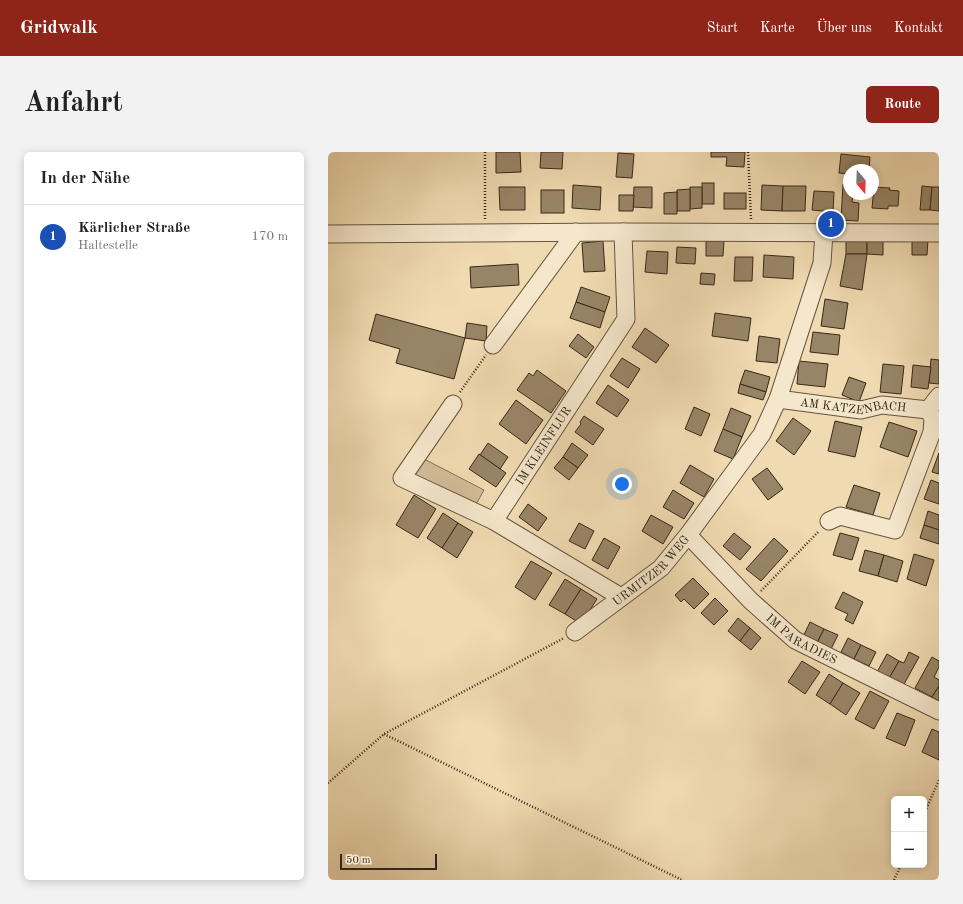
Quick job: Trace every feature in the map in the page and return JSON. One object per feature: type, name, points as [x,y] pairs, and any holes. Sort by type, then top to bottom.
[{"type":"street","points":[[493,345],[576,232]]},
{"type":"street","points":[[328,234],[576,232],[939,233]]},
{"type":"street","name":"IM KLEINFLUR","points":[[494,521],[626,319],[623,232]]},
{"type":"street","name":"URMITZER WEG","points":[[575,632],[661,568],[688,535],[762,434],[778,399],[822,263],[824,232]]},
{"type":"street","points":[[828,521],[840,516],[894,530],[932,432],[934,418],[928,410],[939,396]]},
{"type":"street","name":"AM KATZENBACH","points":[[778,399],[861,410],[882,405],[928,410]]},
{"type":"street","points":[[453,404],[402,478],[494,521],[621,597]]},
{"type":"street","name":"IM PARADIES","points":[[688,535],[751,601],[795,640],[939,711]]},
{"type":"path","points":[[485,152],[485,233]]},
{"type":"path","points":[[748,152],[751,233]]},
{"type":"path","points":[[453,404],[493,345]]},
{"type":"path","points":[[751,601],[828,521]]},
{"type":"path","points":[[328,783],[384,734],[575,632]]},
{"type":"path","points":[[384,734],[682,880]]},
{"type":"path","points":[[927,807],[939,780]]},
{"type":"path","points":[[894,880],[900,868]]},
{"type":"shaded area","points":[[424,459],[484,490],[474,508],[411,478]]},
{"type":"building","points":[[496,152],[520,152],[521,172],[496,173]]},
{"type":"building","points":[[541,152],[563,152],[562,169],[540,168]]},
{"type":"building","points":[[711,152],[745,152],[744,167],[726,166],[727,157],[711,157]]},
{"type":"building","points":[[618,153],[634,154],[632,178],[616,177]]},
{"type":"building","points":[[841,154],[870,157],[869,164],[843,164],[843,173],[839,173]]},
{"type":"building","points":[[702,183],[714,183],[714,204],[702,204]]},
{"type":"building","points":[[843,184],[843,200],[852,200],[852,202],[859,203],[858,221],[841,220]]},
{"type":"building","points":[[573,185],[601,187],[600,210],[572,208]]},
{"type":"building","points":[[762,185],[783,186],[782,211],[761,210]]},
{"type":"building","points":[[783,186],[806,186],[805,211],[782,211]]},
{"type":"building","points":[[922,186],[932,187],[930,210],[920,210]]},
{"type":"building","points":[[499,187],[525,187],[525,210],[500,210]]},
{"type":"building","points":[[634,187],[652,187],[652,208],[633,207]]},
{"type":"building","points":[[690,187],[702,187],[702,208],[690,209]]},
{"type":"building","points":[[879,187],[890,188],[889,190],[899,191],[898,206],[888,206],[888,209],[872,208],[873,200],[879,200]]},
{"type":"building","points":[[932,187],[939,187],[939,211],[930,210]]},
{"type":"building","points":[[690,189],[690,211],[677,211],[677,190]]},
{"type":"building","points":[[541,190],[564,190],[564,213],[541,213]]},
{"type":"building","points":[[814,191],[834,192],[833,212],[812,210]]},
{"type":"building","points":[[677,192],[677,214],[664,214],[664,193]]},
{"type":"building","points":[[724,193],[746,193],[746,209],[724,209]]},
{"type":"building","points":[[619,195],[634,195],[633,211],[619,211]]},
{"type":"building","points":[[846,238],[867,238],[867,254],[846,254]]},
{"type":"building","points":[[867,238],[883,238],[883,255],[867,254]]},
{"type":"building","points":[[912,239],[928,240],[927,255],[912,255]]},
{"type":"building","points":[[603,241],[605,271],[584,272],[582,243]]},
{"type":"building","points":[[706,241],[724,241],[723,256],[706,256]]},
{"type":"building","points":[[677,247],[696,248],[695,264],[676,263]]},
{"type":"building","points":[[647,251],[668,252],[667,274],[645,272]]},
{"type":"building","points":[[846,254],[867,254],[862,290],[840,286]]},
{"type":"building","points":[[764,255],[794,257],[793,279],[763,277]]},
{"type":"building","points":[[735,257],[753,257],[752,281],[734,281]]},
{"type":"building","points":[[518,264],[519,285],[471,288],[470,267]]},
{"type":"building","points":[[701,273],[715,274],[714,285],[700,284]]},
{"type":"building","points":[[581,287],[610,297],[605,312],[576,302]]},
{"type":"building","points":[[825,299],[848,303],[844,329],[821,326]]},
{"type":"building","points":[[576,302],[605,312],[600,328],[570,318]]},
{"type":"building","points":[[715,313],[751,318],[748,341],[712,336]]},
{"type":"building","points":[[376,314],[465,338],[454,379],[396,363],[400,349],[369,340]]},
{"type":"building","points":[[467,323],[487,326],[486,341],[465,338]]},
{"type":"building","points":[[645,328],[669,345],[656,363],[632,347]]},
{"type":"building","points":[[813,332],[840,335],[838,355],[810,352]]},
{"type":"building","points":[[578,334],[594,347],[586,358],[569,346]]},
{"type":"building","points":[[759,336],[780,339],[777,363],[756,361]]},
{"type":"building","points":[[622,358],[640,369],[628,388],[610,376]]},
{"type":"building","points":[[931,359],[939,360],[939,384],[929,383]]},
{"type":"building","points":[[799,361],[828,364],[825,387],[797,384]]},
{"type":"building","points":[[883,364],[904,366],[901,394],[880,392]]},
{"type":"building","points":[[913,365],[931,367],[928,389],[911,387]]},
{"type":"building","points":[[537,370],[566,391],[551,413],[517,390],[529,373],[533,376]]},
{"type":"building","points":[[745,370],[770,377],[766,392],[740,384]]},
{"type":"building","points":[[849,377],[866,383],[859,402],[842,395]]},
{"type":"building","points":[[740,384],[766,392],[763,400],[738,393]]},
{"type":"building","points":[[608,385],[629,400],[617,417],[596,403]]},
{"type":"building","points":[[516,400],[543,420],[526,444],[499,424]]},
{"type":"building","points":[[694,407],[710,414],[701,436],[685,429]]},
{"type":"building","points":[[731,408],[751,416],[742,437],[723,429]]},
{"type":"building","points":[[584,416],[604,429],[593,445],[575,432],[581,424],[580,422]]},
{"type":"building","points":[[793,418],[811,431],[794,455],[776,441]]},
{"type":"building","points":[[835,421],[862,427],[855,457],[828,451]]},
{"type":"building","points":[[889,422],[917,431],[908,457],[880,447]]},
{"type":"building","points":[[723,429],[742,437],[733,459],[714,451]]},
{"type":"building","points":[[488,443],[508,457],[500,469],[480,455]]},
{"type":"building","points":[[572,443],[588,455],[578,468],[563,457]]},
{"type":"building","points":[[939,453],[939,474],[932,472]]},
{"type":"building","points":[[479,454],[506,473],[496,487],[469,469]]},
{"type":"building","points":[[563,457],[578,468],[569,480],[554,468]]},
{"type":"building","points":[[690,465],[714,479],[704,497],[680,483]]},
{"type":"building","points":[[767,468],[783,489],[768,500],[752,479]]},
{"type":"building","points":[[931,480],[939,483],[939,504],[924,499]]},
{"type":"building","points":[[854,485],[880,493],[873,515],[846,507]]},
{"type":"building","points":[[673,490],[694,503],[684,519],[663,507]]},
{"type":"building","points":[[414,495],[436,509],[418,538],[396,525]]},
{"type":"building","points":[[528,504],[547,518],[538,531],[519,517]]},
{"type":"building","points":[[928,511],[939,515],[939,530],[924,525]]},
{"type":"building","points":[[443,513],[458,523],[442,548],[427,538]]},
{"type":"building","points":[[651,515],[673,527],[663,544],[642,531]]},
{"type":"building","points":[[458,523],[473,532],[457,558],[442,548]]},
{"type":"building","points":[[579,523],[594,531],[585,549],[569,541]]},
{"type":"building","points":[[924,525],[939,530],[939,544],[920,538]]},
{"type":"building","points":[[734,533],[751,547],[740,560],[723,546]]},
{"type":"building","points":[[840,533],[859,538],[852,560],[833,555]]},
{"type":"building","points":[[604,538],[620,547],[608,569],[592,560]]},
{"type":"building","points":[[774,538],[788,551],[761,581],[746,569]]},
{"type":"building","points":[[865,550],[884,555],[878,576],[859,571]]},
{"type":"building","points":[[914,554],[934,560],[926,586],[907,579]]},
{"type":"building","points":[[884,555],[903,561],[897,582],[878,576]]},
{"type":"building","points":[[531,561],[552,573],[535,600],[515,587]]},
{"type":"building","points":[[693,578],[709,594],[694,609],[684,599],[681,602],[675,595]]},
{"type":"building","points":[[565,579],[581,589],[565,614],[549,605]]},
{"type":"building","points":[[581,589],[597,599],[581,624],[565,614]]},
{"type":"building","points":[[843,592],[863,602],[853,624],[845,620],[848,614],[835,608]]},
{"type":"building","points":[[715,598],[728,611],[714,625],[701,613]]},
{"type":"building","points":[[738,618],[750,628],[740,641],[728,631]]},
{"type":"building","points":[[810,622],[824,629],[817,643],[803,637]]},
{"type":"building","points":[[750,628],[761,638],[751,650],[740,641]]},
{"type":"building","points":[[824,629],[838,635],[831,649],[817,643]]},
{"type":"building","points":[[848,638],[861,645],[854,659],[841,652]]},
{"type":"building","points":[[861,645],[876,652],[869,666],[854,659]]},
{"type":"building","points":[[909,652],[919,657],[903,686],[889,678],[899,661],[904,663]]},
{"type":"building","points":[[887,654],[899,661],[889,678],[877,672]]},
{"type":"building","points":[[932,657],[939,661],[939,667],[934,677],[939,680],[939,686],[932,697],[915,688]]},
{"type":"building","points":[[802,661],[820,672],[805,694],[788,682]]},
{"type":"building","points":[[829,674],[843,683],[830,704],[816,695]]},
{"type":"building","points":[[843,683],[860,693],[846,715],[830,704]]},
{"type":"building","points":[[939,686],[939,701],[932,697]]},
{"type":"building","points":[[870,691],[889,701],[874,729],[855,719]]},
{"type":"building","points":[[897,713],[915,720],[905,746],[886,738]]},
{"type":"building","points":[[932,729],[939,732],[939,760],[922,752]]},
{"type":"place","name":"Kärlicher Straße","points":[[831,224]]}]
